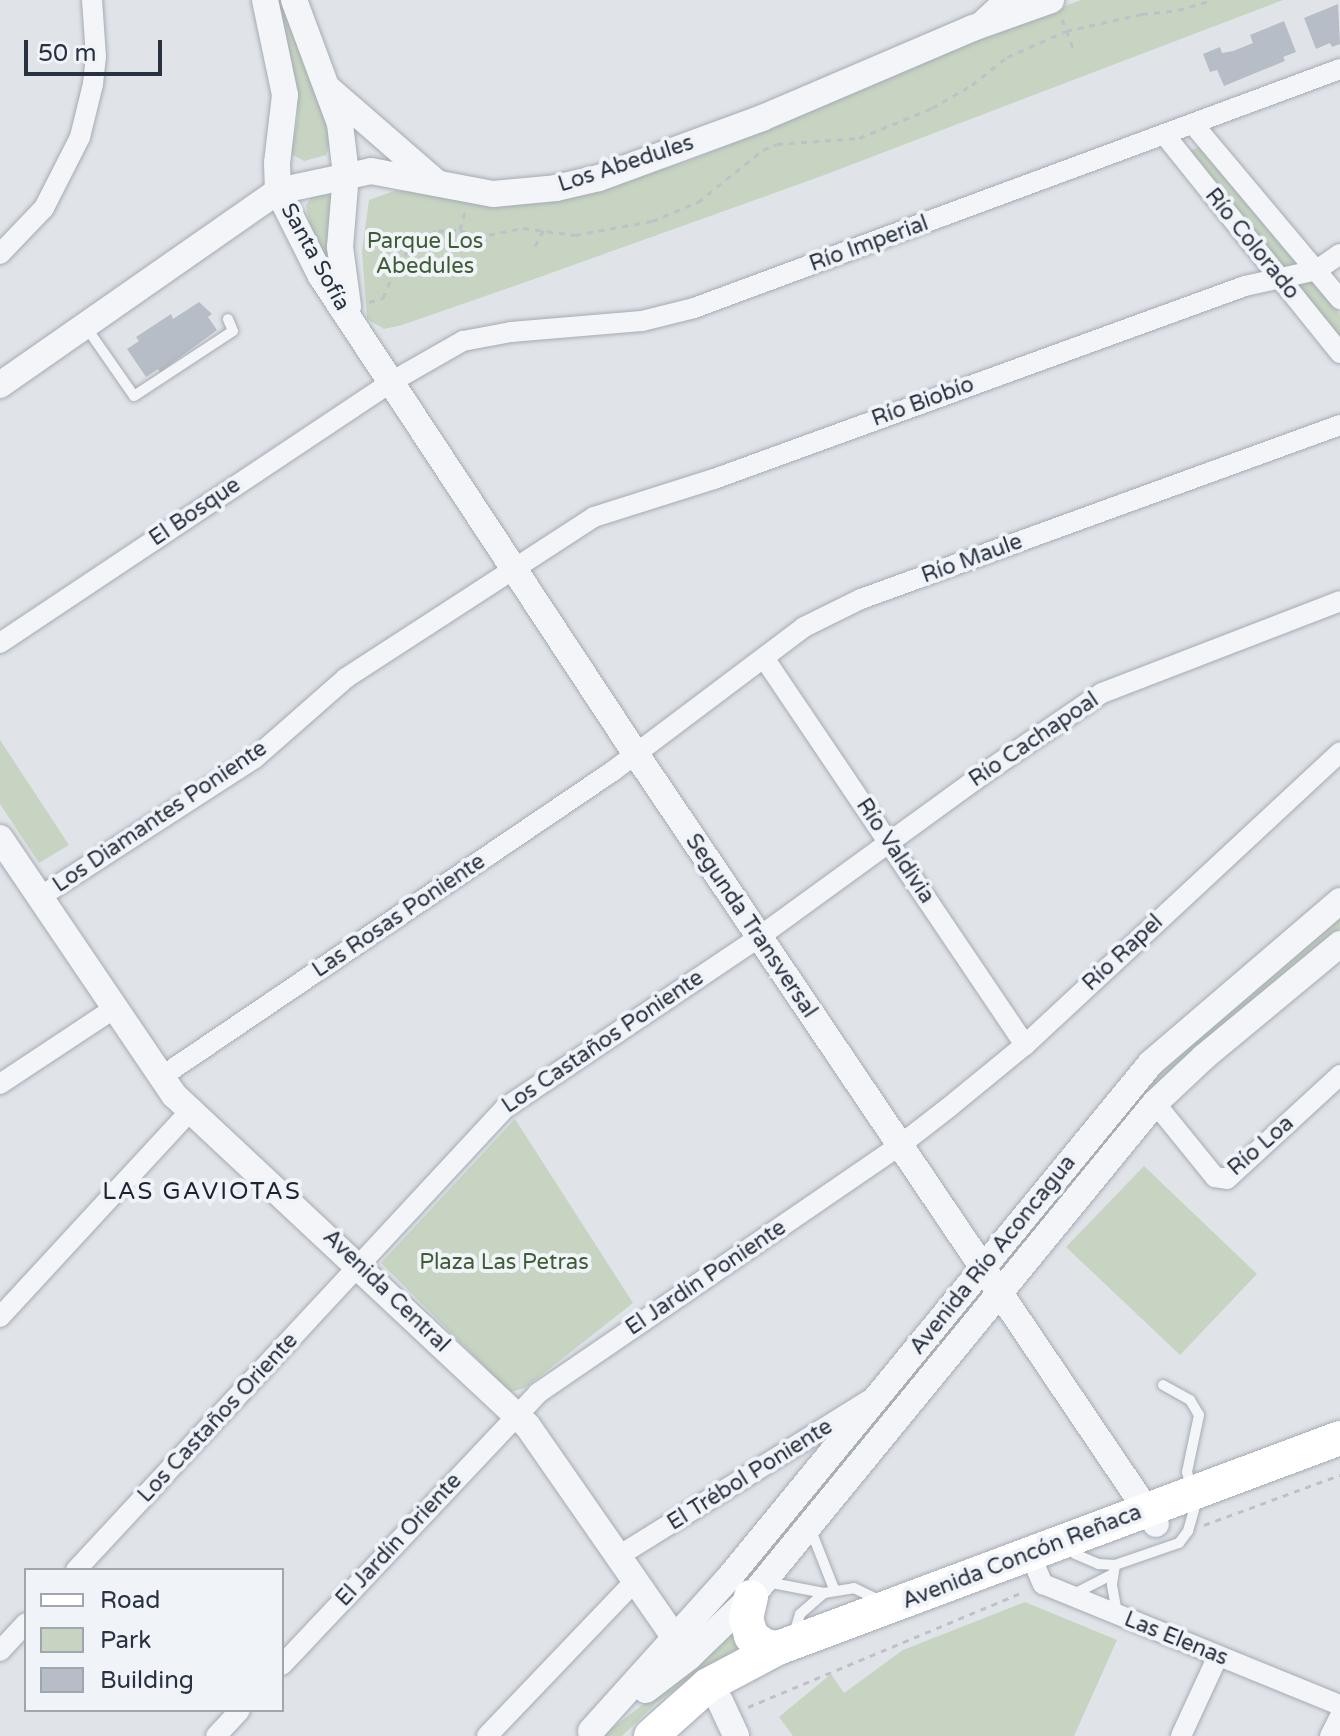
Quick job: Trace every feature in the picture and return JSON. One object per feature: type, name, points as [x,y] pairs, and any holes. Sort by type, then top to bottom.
[{"type":"main road","name":"Avenida Concón Reñaca","points":[[698,1670],[781,1669],[1033,1561],[1075,1554],[1160,1525],[1193,1501],[1340,1438]]},
{"type":"main road","name":"Avenida Concón Reñaca","points":[[1193,1501],[1340,1457]]},
{"type":"main road","name":"Avenida Concón Reñaca","points":[[698,1670],[785,1645],[888,1607],[1033,1561],[1160,1525]]},
{"type":"main road","points":[[757,1589],[746,1618],[751,1636],[765,1646],[785,1645]]},
{"type":"main road","points":[[651,1736],[698,1670]]},
{"type":"main road","points":[[675,1736],[698,1670]]},
{"type":"street","points":[[0,254],[44,208],[80,137],[88,111],[96,57],[92,0]]},
{"type":"street","name":"Santa Sofía","points":[[265,0],[285,95],[277,163],[278,191],[321,276],[354,325]]},
{"type":"street","name":"Santa Sofía","points":[[294,0],[340,124],[346,174],[340,247],[346,296],[354,325]]},
{"type":"street","points":[[973,28],[1004,0]]},
{"type":"street","name":"Los Abedules","points":[[0,385],[278,191],[371,171],[493,194],[556,188],[599,178],[762,118],[973,28],[1055,5]]},
{"type":"street","name":"Río Imperial","points":[[391,382],[442,351],[479,337],[642,321],[694,308],[1340,69]]},
{"type":"street","points":[[327,87],[436,182]]},
{"type":"street","name":"Río Colorado","points":[[1193,124],[1340,299]]},
{"type":"street","name":"Río Colorado","points":[[1164,134],[1340,353]]},
{"type":"street","name":"Río Biobío","points":[[513,567],[594,517],[714,479],[1245,286],[1317,270],[1340,254]]},
{"type":"street","name":"Segunda Transversal","points":[[354,325],[636,754],[999,1295],[1160,1525]]},
{"type":"street","name":"El Bosque","points":[[0,643],[391,382]]},
{"type":"street","name":"Río Maule","points":[[636,754],[804,627],[861,599],[1340,425]]},
{"type":"street","name":"Los Diamantes Poniente","points":[[40,897],[255,758],[346,678],[513,567]]},
{"type":"street","name":"Río Cachapoal","points":[[759,937],[1061,718],[1102,693],[1340,601]]},
{"type":"street","name":"Río Valdivia","points":[[764,658],[1025,1045]]},
{"type":"street","name":"Río Rapel","points":[[899,1146],[1025,1045],[1340,752]]},
{"type":"street","name":"Las Rosas Poniente","points":[[161,1077],[636,754]]},
{"type":"street","name":"Avenida Central","points":[[0,838],[161,1077],[190,1111],[360,1266],[527,1425],[698,1670],[736,1736]]},
{"type":"street","name":"Avenida Río Aconcagua","points":[[698,1670],[882,1392],[1151,1063],[1192,1024],[1340,901]]},
{"type":"street","name":"Los Castaños Poniente","points":[[360,1266],[493,1117],[759,937]]},
{"type":"street","name":"Avenida Río Aconcagua","points":[[698,1670],[757,1589],[1155,1103],[1204,1057],[1340,944]]},
{"type":"street","points":[[0,1084],[115,1008]]},
{"type":"street","name":"Río Loa","points":[[1155,1103],[1215,1177],[1227,1179],[1340,1075]]},
{"type":"street","points":[[0,1317],[190,1111]]},
{"type":"street","name":"El Jardín Poniente","points":[[516,1415],[538,1393],[899,1146]]},
{"type":"street","name":"Los Castaños Oriente","points":[[78,1568],[360,1266]]},
{"type":"street","name":"El Trébol Poniente","points":[[617,1557],[882,1392]]},
{"type":"street","name":"El Jardín Oriente","points":[[284,1663],[516,1415]]},
{"type":"street","name":"Las Elenas","points":[[1033,1561],[1043,1584],[1340,1705]]},
{"type":"street","points":[[487,1736],[634,1582]]},
{"type":"street","points":[[0,1651],[24,1625]]},
{"type":"street","points":[[1181,1736],[1218,1656]]},
{"type":"street","points":[[589,1734],[698,1670]]},
{"type":"street","points":[[216,1736],[238,1712]]},
{"type":"street","points":[[1330,1736],[1340,1716]]},
{"type":"lane","points":[[86,327],[134,396],[233,331],[228,319]]},
{"type":"lane","points":[[1163,1385],[1190,1400],[1199,1415],[1187,1472],[1193,1501]]},
{"type":"lane","points":[[1071,1595],[1114,1570],[1160,1525]]},
{"type":"lane","points":[[809,1526],[829,1591]]},
{"type":"lane","points":[[1075,1554],[1114,1570]]},
{"type":"lane","points":[[1114,1570],[1117,1614]]},
{"type":"lane","points":[[757,1589],[863,1590],[888,1607]]},
{"type":"lane","points":[[785,1645],[800,1614],[829,1591]]},
{"type":"path","points":[[346,296],[373,303],[383,298],[409,247],[419,237],[438,231],[460,230],[477,237],[523,228],[575,235],[652,221],[698,202],[763,150],[801,141],[859,138],[959,93],[1007,57],[1066,31],[1142,14],[1178,10],[1213,0]]},
{"type":"path","points":[[1055,5],[1074,50]]},
{"type":"path","points":[[535,246],[544,229]]},
{"type":"green space","points":[[275,0],[285,0],[325,103],[331,140],[326,155],[304,161],[291,154],[298,115],[293,72]]},
{"type":"green space","name":"Parque Los Abedules","points":[[1081,0],[1283,0],[819,177],[523,283],[402,325],[384,329],[367,319],[362,251],[369,200],[394,191],[601,186],[683,163],[976,39]]},
{"type":"green space","points":[[1205,145],[1340,314],[1340,340],[1189,151]]},
{"type":"green space","points":[[314,194],[335,196],[328,262],[312,240],[306,205]]},
{"type":"green space","points":[[0,740],[69,845],[39,863],[0,804]]},
{"type":"green space","points":[[1340,916],[1340,928],[1195,1049],[1007,1275],[1001,1261],[1162,1071]]},
{"type":"green space","name":"Plaza Las Petras","points":[[515,1119],[633,1303],[525,1388],[510,1392],[381,1263]]},
{"type":"green space","points":[[1144,1166],[1257,1274],[1180,1355],[1066,1247]]},
{"type":"green space","points":[[969,1301],[973,1310],[742,1597],[709,1621],[711,1608]]},
{"type":"green space","points":[[1025,1602],[1117,1640],[1074,1736],[793,1736],[779,1717],[831,1674],[844,1693],[903,1650]]},
{"type":"green space","points":[[735,1627],[749,1650],[707,1669],[656,1703],[622,1736],[602,1736],[723,1643]]},
{"type":"building","points":[[1338,4],[1340,44],[1332,47],[1330,43],[1316,49],[1304,18]]},
{"type":"building","points":[[1284,21],[1296,52],[1283,57],[1285,61],[1224,86],[1217,70],[1210,72],[1203,54],[1220,47],[1222,53],[1233,51],[1253,43],[1250,35]]},
{"type":"building","points":[[199,302],[212,314],[208,317],[217,330],[160,372],[158,369],[146,377],[127,349],[139,341],[136,337],[171,314],[173,319]]},
{"type":"district","name":"LAS GAVIOTAS","points":[[202,1192]]}]
